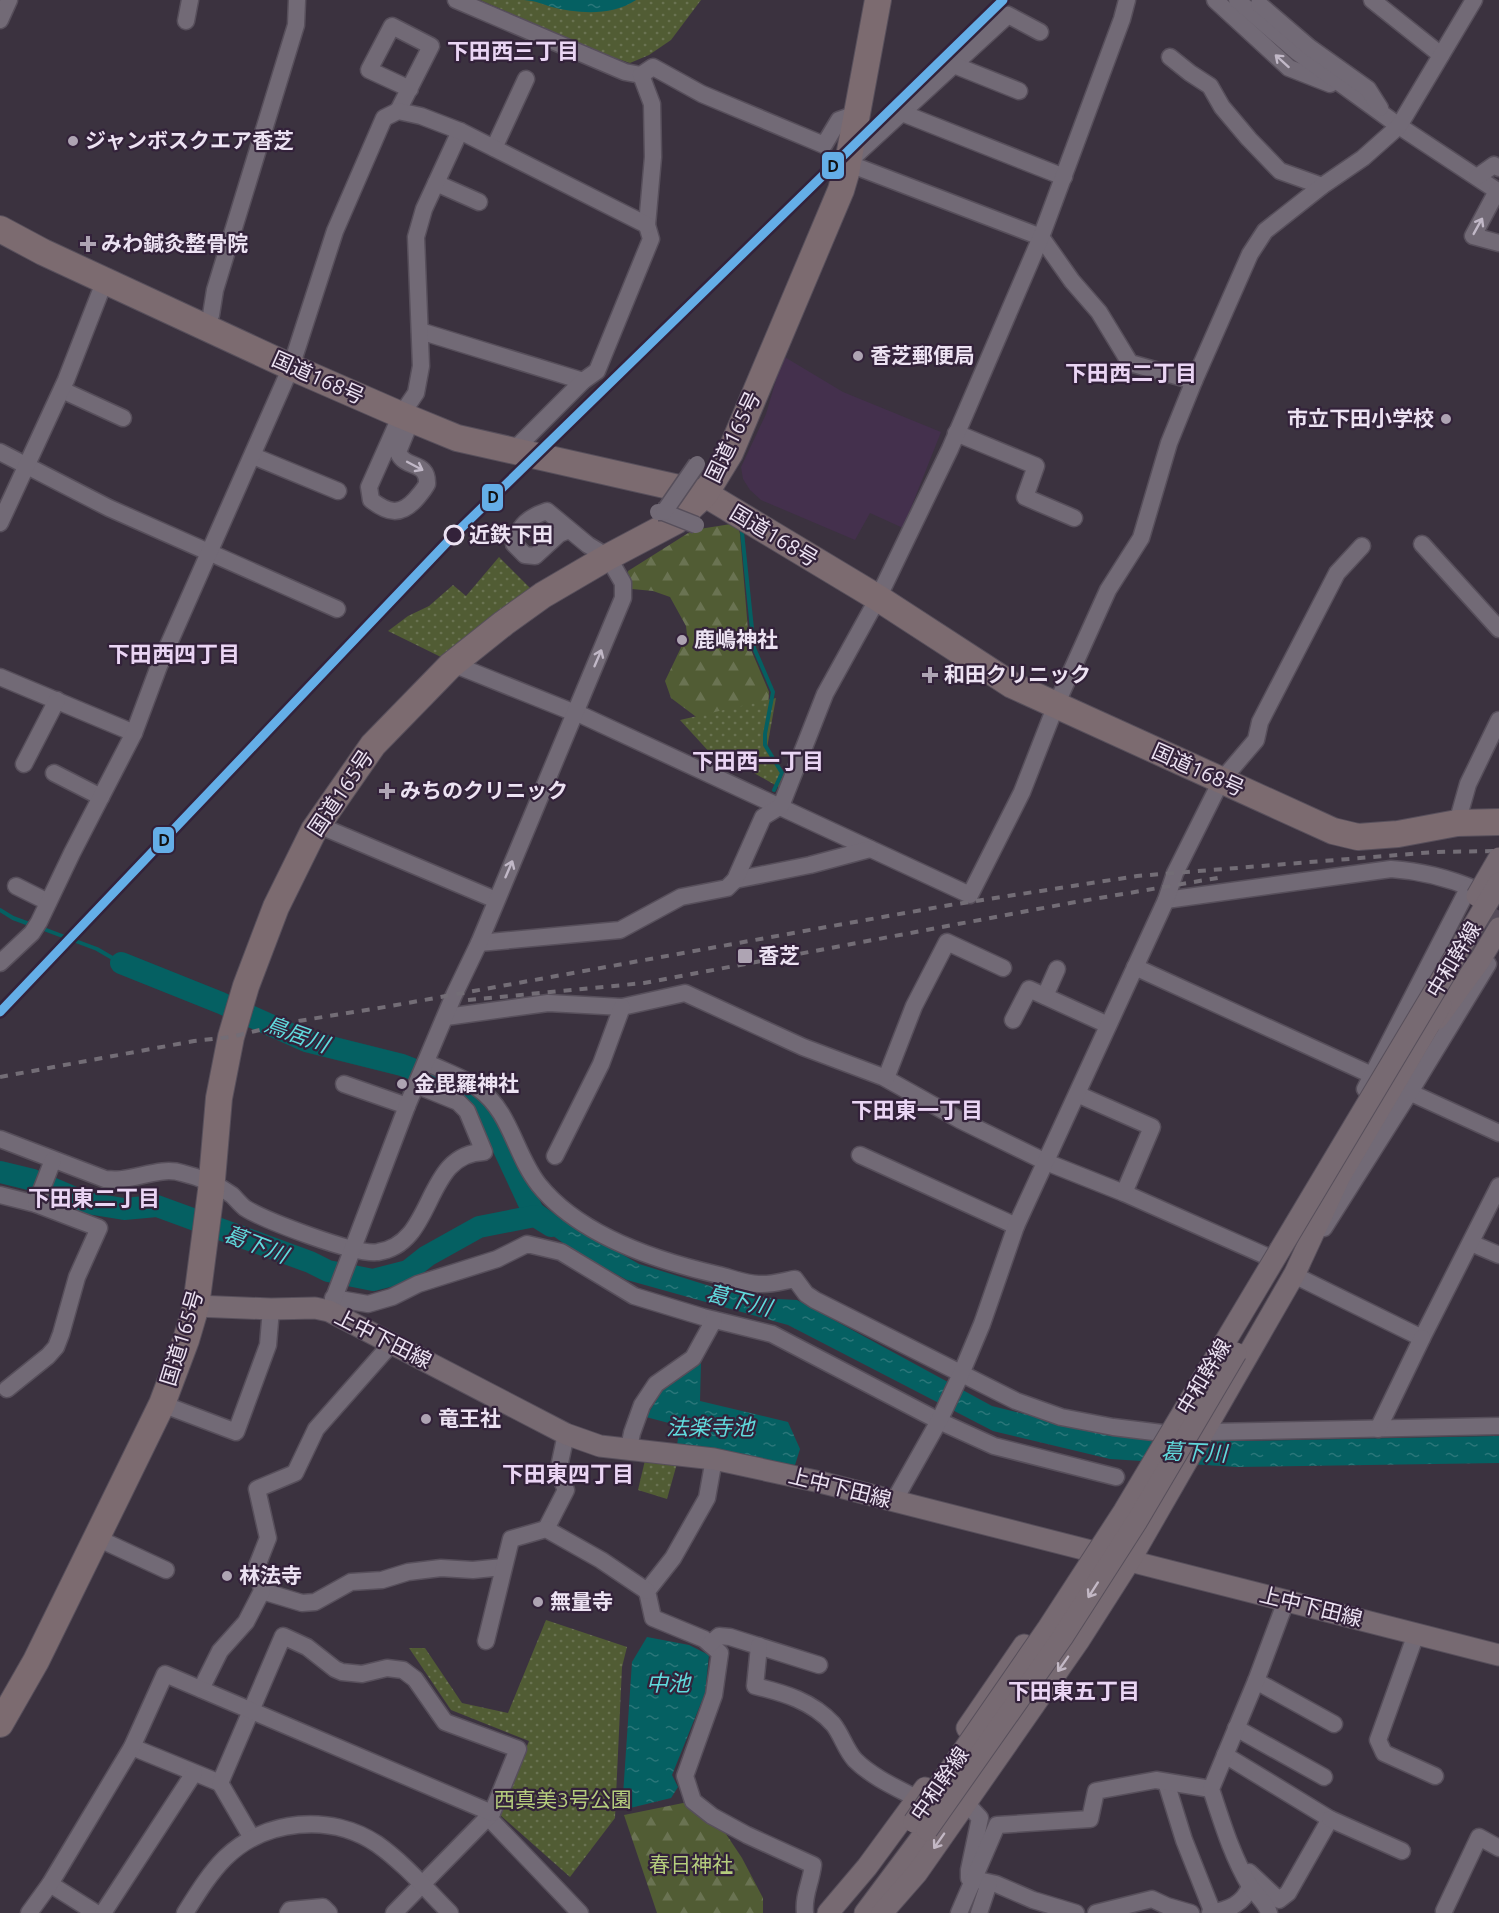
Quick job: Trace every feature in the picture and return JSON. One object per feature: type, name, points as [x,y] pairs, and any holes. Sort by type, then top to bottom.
[{"type":"highway","name":"国道165号","points":[[0,1724],[36,1661],[97,1538],[162,1404],[183,1349],[196,1306],[206,1235],[219,1098],[236,1018],[276,907],[318,825],[374,746],[453,664],[533,602],[608,557],[676,521],[705,494],[730,453],[841,190],[878,0]]},
{"type":"highway","name":"国道168号","points":[[0,229],[43,252],[291,366],[406,418],[457,438],[705,494],[878,598],[1012,685],[1333,831],[1358,837],[1398,834],[1458,823],[1499,822]]},
{"type":"highway","points":[[630,478],[652,498],[655,508],[650,530],[642,539]]},
{"type":"main road","points":[[1413,1040],[1456,931],[1499,858]]},
{"type":"main road","name":"中和幹線","points":[[844,1913],[921,1826],[1062,1638],[1137,1521],[1390,1086],[1499,884]]},
{"type":"main road","name":"中和幹線","points":[[865,1913],[1124,1511],[1413,1040],[1499,908]]},
{"type":"main road","points":[[1413,1040],[1479,960],[1499,928]]},
{"type":"main road","points":[[882,1913],[917,1873],[1078,1642],[1129,1562],[1294,1275],[1340,1179],[1472,937]]},
{"type":"main road","points":[[828,1913],[867,1867],[918,1799],[1089,1551],[1125,1478],[1162,1433],[1273,1259],[1390,1086],[1440,1005]]},
{"type":"main road","name":"上中下田線","points":[[196,1306],[271,1309],[315,1308],[331,1305],[392,1343],[566,1434],[600,1446],[714,1458],[820,1482],[1499,1655]]},
{"type":"street","points":[[0,20],[9,0]]},
{"type":"street","points":[[186,21],[190,0]]},
{"type":"street","points":[[204,326],[211,315],[215,290],[296,25],[297,0]]},
{"type":"street","points":[[456,0],[625,72],[641,75],[653,67],[702,94],[824,145],[839,120],[856,114]]},
{"type":"street","points":[[479,943],[620,930],[681,897],[727,888],[735,880],[763,817],[781,806],[825,694],[878,598],[956,433],[1041,237],[1127,0]]},
{"type":"street","points":[[1215,0],[1289,68],[1354,93]]},
{"type":"street","points":[[1237,0],[1297,52],[1399,126],[1498,191],[1473,236],[1499,243]]},
{"type":"street","points":[[1254,0],[1309,47],[1368,89],[1385,116]]},
{"type":"street","points":[[1372,0],[1441,55]]},
{"type":"street","points":[[453,664],[575,712],[970,895],[1022,792],[1056,705],[1108,590],[1141,538],[1169,443],[1250,254],[1265,231],[1322,186],[1363,158],[1399,126],[1474,0]]},
{"type":"street","points":[[1040,32],[1008,15],[848,163],[1041,237],[1072,281],[1099,312],[1130,363],[1194,381]]},
{"type":"street","points":[[1170,57],[1210,86],[1222,107],[1280,171],[1322,186]]},
{"type":"street","points":[[954,65],[1019,91]]},
{"type":"street","points":[[514,450],[597,370],[651,239],[647,225],[653,157],[652,104],[641,75]]},
{"type":"street","points":[[494,148],[526,79]]},
{"type":"street","points":[[3,954],[35,927],[134,734],[151,683],[291,366],[335,231],[384,118],[398,111],[410,89]]},
{"type":"street","points":[[398,111],[422,116],[460,131],[647,225]]},
{"type":"street","points":[[902,113],[1064,177]]},
{"type":"street","points":[[406,418],[398,452],[405,461],[422,469],[426,474],[427,484],[407,508],[392,511],[371,500],[369,487],[406,418],[416,393],[421,366],[416,237],[424,209],[460,131]]},
{"type":"street","points":[[1477,177],[1494,165],[1499,168]]},
{"type":"street","points":[[436,183],[479,202]]},
{"type":"street","points":[[0,523],[62,390],[105,280]]},
{"type":"street","points":[[420,331],[583,381]]},
{"type":"street","points":[[62,390],[123,418]]},
{"type":"street","points":[[956,433],[1036,466],[1024,497],[1074,518]]},
{"type":"street","points":[[0,452],[109,507],[337,609]]},
{"type":"street","points":[[253,456],[338,491]]},
{"type":"street","points":[[696,525],[661,512],[697,464]]},
{"type":"street","points":[[569,530],[608,557],[623,583],[623,598],[479,943],[407,1106],[331,1305],[368,1304],[392,1297],[418,1284],[497,1259],[527,1244],[561,1252],[634,1296],[714,1320],[772,1334],[939,1421],[994,1446],[1125,1478]]},
{"type":"street","points":[[1422,544],[1499,629]]},
{"type":"street","points":[[894,1501],[939,1421],[961,1374],[982,1324],[1016,1226],[1166,900],[1175,873],[1221,781],[1256,740],[1260,722],[1337,573],[1362,546]]},
{"type":"street","points":[[0,677],[134,734]]},
{"type":"street","points":[[24,764],[57,700]]},
{"type":"street","points":[[1458,823],[1468,784],[1499,720]]},
{"type":"street","points":[[54,773],[101,797]]},
{"type":"street","points":[[318,825],[496,900]]},
{"type":"street","points":[[735,880],[810,865],[870,849]]},
{"type":"street","points":[[1166,900],[1391,869],[1418,870],[1499,900]]},
{"type":"street","points":[[16,886],[48,902]]},
{"type":"street","points":[[1390,1086],[1469,887]]},
{"type":"street","points":[[886,1078],[914,1006],[947,942],[1003,968]]},
{"type":"street","points":[[1390,1086],[1499,945]]},
{"type":"street","points":[[1135,968],[1390,1086],[1499,1133]]},
{"type":"street","points":[[1045,996],[1057,969]]},
{"type":"street","points":[[1013,1020],[1029,989],[1108,1025]]},
{"type":"street","points":[[446,1017],[548,1003],[622,1007],[685,993],[802,1047],[886,1078],[960,1120],[1046,1162],[1124,1193],[1273,1259]]},
{"type":"street","points":[[555,1156],[601,1064],[622,1007]]},
{"type":"street","points":[[426,1062],[479,1088],[493,1101],[508,1124],[525,1163],[539,1185],[560,1206],[583,1223],[621,1244],[655,1258],[707,1273],[758,1284],[795,1279],[815,1300],[1016,1401],[1061,1417],[1162,1433],[1499,1426]]},
{"type":"street","points":[[344,1084],[407,1106]]},
{"type":"street","points":[[0,1139],[105,1179],[123,1179],[168,1171],[180,1172],[232,1195],[243,1207],[270,1221],[352,1249],[377,1253],[397,1247],[419,1224],[436,1186],[454,1162],[472,1152],[484,1152],[467,1111],[458,1102],[416,1085]]},
{"type":"street","points":[[1077,1094],[1152,1126],[1124,1193]]},
{"type":"street","points":[[860,1155],[1016,1226]]},
{"type":"street","points":[[36,1204],[53,1160]]},
{"type":"street","points":[[1378,1429],[1499,1186]]},
{"type":"street","points":[[0,1195],[36,1204],[99,1228],[77,1277],[56,1347],[7,1389]]},
{"type":"street","points":[[1471,1243],[1499,1255]]},
{"type":"street","points":[[1294,1275],[1422,1338]]},
{"type":"street","points":[[162,1404],[236,1432],[268,1345],[271,1309]]},
{"type":"street","points":[[629,1448],[642,1405],[656,1384],[693,1358],[714,1320]]},
{"type":"street","points":[[201,1689],[220,1651],[246,1622],[262,1591],[257,1566],[268,1538],[257,1489],[296,1473],[316,1429],[392,1343]]},
{"type":"street","points":[[546,1529],[566,1490],[558,1472],[566,1434]]},
{"type":"street","points":[[647,1591],[673,1558],[706,1498],[714,1458]]},
{"type":"street","points":[[486,1641],[511,1539],[546,1529],[601,1560],[647,1591],[653,1618],[704,1639],[710,1644],[720,1653],[714,1695],[684,1776],[693,1801],[712,1816],[813,1865],[812,1881],[804,1896],[805,1913]]},
{"type":"street","points":[[97,1538],[166,1570]]},
{"type":"street","points":[[262,1591],[302,1602],[315,1602],[351,1582],[382,1580],[408,1572],[441,1568],[472,1570],[503,1567]]},
{"type":"street","points":[[1269,1913],[1267,1907],[1250,1886],[1227,1839],[1211,1789],[1286,1601]]},
{"type":"street","points":[[1416,1634],[1378,1740],[1384,1753],[1435,1776]]},
{"type":"street","points":[[220,1783],[283,1636],[307,1647],[342,1672],[362,1674],[387,1668],[403,1670],[415,1679],[445,1722],[518,1749],[490,1815],[394,1913]]},
{"type":"street","points":[[710,1644],[719,1636],[730,1637],[819,1665]]},
{"type":"street","points":[[759,1646],[755,1686],[794,1696],[813,1707],[834,1725],[856,1761],[890,1785],[918,1799]]},
{"type":"street","points":[[29,1913],[50,1884],[132,1747],[165,1674],[490,1815],[580,1913]]},
{"type":"street","points":[[1256,1681],[1334,1724]]},
{"type":"street","points":[[1236,1728],[1324,1777]]},
{"type":"street","points":[[132,1747],[220,1783],[252,1838]]},
{"type":"street","points":[[1225,1755],[1330,1819],[1402,1851]]},
{"type":"street","points":[[103,1913],[194,1773]]},
{"type":"street","points":[[979,1913],[982,1881],[997,1825],[1090,1819],[1096,1791],[1156,1780],[1211,1789]]},
{"type":"street","points":[[1166,1782],[1184,1840],[1211,1913],[1227,1911],[1246,1897],[1250,1886]]},
{"type":"street","points":[[966,1803],[980,1818],[969,1878],[996,1884],[1033,1900],[1076,1913]]},
{"type":"street","points":[[1242,1868],[1252,1873],[1279,1900],[1288,1893],[1330,1819]]},
{"type":"street","points":[[185,1913],[216,1868],[227,1856],[252,1838],[282,1827],[322,1824],[348,1830],[375,1843],[389,1853],[450,1913]]},
{"type":"street","points":[[1444,1911],[1479,1837],[1499,1848]]},
{"type":"street","points":[[959,1913],[982,1881]]},
{"type":"street","points":[[50,1884],[96,1913]]},
{"type":"street","points":[[1096,1913],[1152,1899],[1191,1913]]},
{"type":"street","points":[[288,1913],[290,1910],[323,1907],[329,1913]]},
{"type":"shaded area","points":[[783,356],[843,392],[941,432],[903,528],[870,513],[855,540],[761,500],[750,490],[743,479],[741,467],[766,414]]},
{"type":"green space","points":[[480,0],[701,0],[671,40],[649,55],[630,63]]},
{"type":"green space","name":"鹿嶋神社","points":[[731,524],[739,530],[740,534],[748,630],[752,652],[769,692],[768,709],[699,719],[671,698],[665,681],[687,635],[686,626],[670,597],[653,591],[632,589],[628,586],[628,571],[693,530]]},
{"type":"green space","points":[[499,557],[530,588],[445,659],[388,631],[408,616],[429,606],[453,585],[466,596]]},
{"type":"green space","points":[[776,698],[767,748],[785,778],[782,789],[747,769],[712,755],[680,720]]},
{"type":"green space","points":[[646,1456],[678,1460],[667,1499],[638,1490]]},
{"type":"green space","name":"西真美3号公園","points":[[546,1620],[627,1647],[622,1667],[615,1818],[570,1877],[500,1815],[529,1741],[451,1710],[409,1648],[425,1648],[462,1703],[508,1713]]},
{"type":"green space","name":"春日神社","points":[[693,1801],[724,1831],[742,1858],[763,1898],[763,1913],[657,1913],[624,1815]]},
{"type":"water","points":[[524,0],[636,0],[617,9],[584,12]]},
{"type":"water","points":[[538,1202],[570,1225],[639,1264],[713,1287],[777,1299],[797,1300],[992,1406],[1113,1436],[1245,1441],[1499,1436],[1499,1463],[1237,1467],[1110,1459],[993,1431],[788,1325],[627,1280],[576,1252],[539,1226],[524,1224],[523,1206]]},
{"type":"water","name":"法楽寺池","points":[[701,1363],[700,1401],[788,1422],[800,1449],[795,1465],[677,1445],[680,1426],[646,1417],[662,1391]]},
{"type":"water","name":"中池","points":[[647,1637],[689,1645],[709,1655],[705,1693],[672,1775],[678,1787],[671,1798],[622,1810],[632,1662]]},
{"type":"waterway","points":[[742,532],[754,648],[773,692],[765,745],[782,773],[774,790]]},
{"type":"waterway","name":"鳥居川","points":[[0,910],[32,925]]},
{"type":"waterway","name":"鳥居川","points":[[41,928],[97,949],[121,963]]},
{"type":"waterway","name":"鳥居川","points":[[121,963],[221,1003],[306,1041],[402,1065],[453,1085],[477,1099],[489,1117],[535,1216]]},
{"type":"waterway","name":"葛下川","points":[[0,1172],[33,1180],[87,1203],[124,1209],[157,1206],[310,1262],[328,1271],[373,1280],[408,1271],[427,1256],[479,1227],[535,1216],[551,1226]]},
{"type":"tunnel","points":[[1455,981],[1499,907]]},
{"type":"railway","points":[[0,1077],[194,1041],[231,1037],[292,1022],[950,905],[1137,876],[1435,852],[1499,851]]},
{"type":"railway","points":[[468,1000],[644,983],[1070,903],[1223,877]]},
{"type":"transit line","name":"D","points":[[0,1012],[454,535],[1003,0]]},
{"type":"place","name":"ジャンボスクエア香芝","points":[[73,141]]},
{"type":"place","name":"みわ鍼灸整骨院","points":[[88,244]]},
{"type":"place","name":"香芝郵便局","points":[[858,356]]},
{"type":"place","name":"市立下田小学校","points":[[1446,419]]},
{"type":"place","name":"近鉄下田","points":[[454,535]]},
{"type":"place","name":"鹿嶋神社","points":[[682,640]]},
{"type":"place","name":"和田クリニック","points":[[930,675]]},
{"type":"place","name":"みちのクリニック","points":[[387,791]]},
{"type":"place","name":"香芝","points":[[745,956]]},
{"type":"place","name":"金毘羅神社","points":[[402,1084]]},
{"type":"place","name":"竜王社","points":[[426,1419]]},
{"type":"place","name":"林法寺","points":[[227,1576]]},
{"type":"place","name":"無量寺","points":[[538,1602]]},
{"type":"district","name":"下田西三丁目","points":[[513,51]]},
{"type":"district","name":"下田西二丁目","points":[[1131,373]]},
{"type":"district","name":"下田西四丁目","points":[[174,654]]},
{"type":"district","name":"下田西一丁目","points":[[758,761]]},
{"type":"district","name":"下田東一丁目","points":[[917,1110]]},
{"type":"district","name":"下田東二丁目","points":[[94,1198]]},
{"type":"district","name":"下田東四丁目","points":[[568,1474]]},
{"type":"district","name":"下田東五丁目","points":[[1074,1691]]}]
